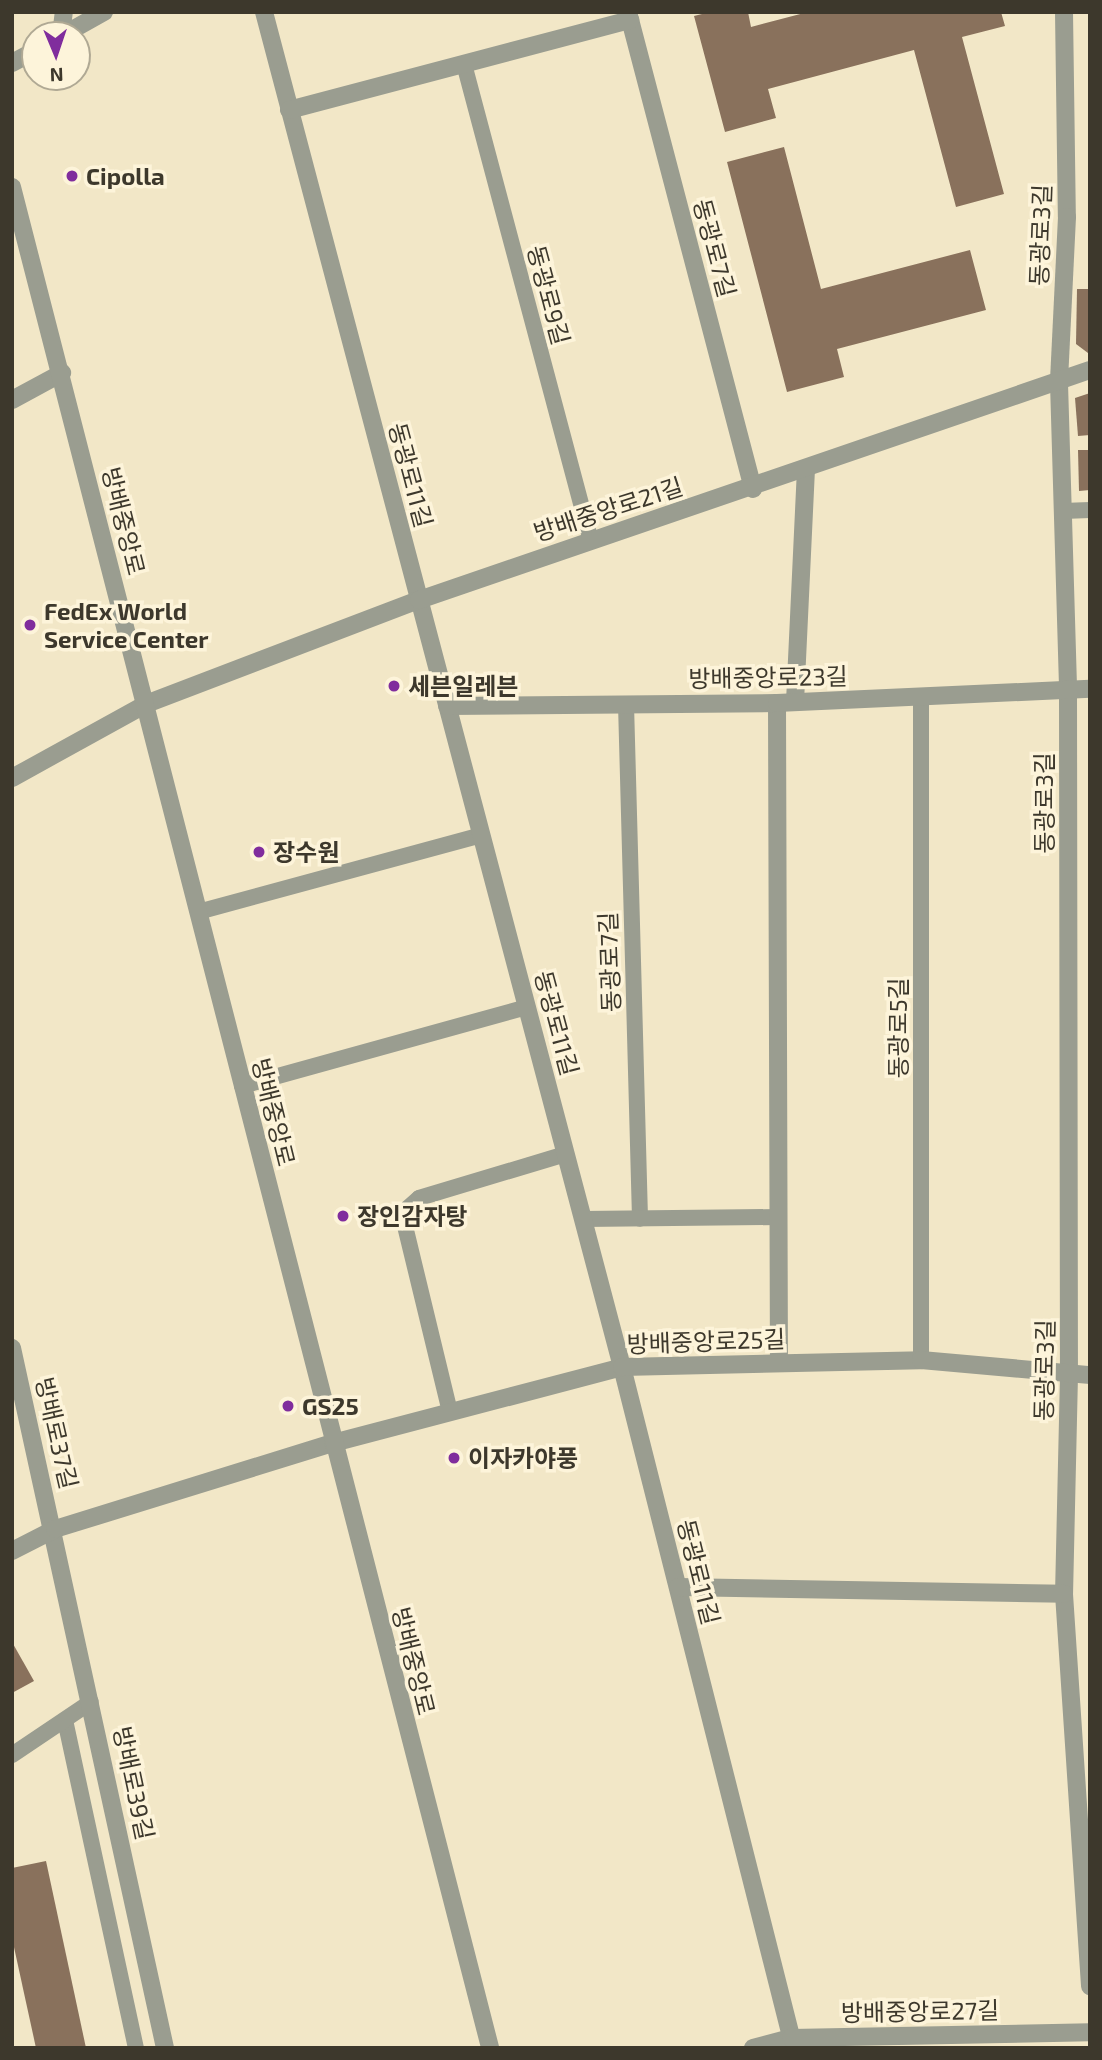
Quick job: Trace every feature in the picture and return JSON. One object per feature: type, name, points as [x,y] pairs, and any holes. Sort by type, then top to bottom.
[{"type":"street","points":[[88,21],[104,12]]},
{"type":"street","name":"동광로11길","points":[[264,12],[622,1367],[793,2043]]},
{"type":"street","name":"동광로3길","points":[[1064,12],[1067,217],[1059,383],[1068,689],[1069,1375],[1063,1594],[1090,1986]]},
{"type":"street","name":"동광로7길","points":[[289,110],[464,64],[629,16],[753,489]]},
{"type":"street","name":"방배중앙로","points":[[12,187],[62,373],[333,1443],[490,2048]]},
{"type":"street","name":"방배중앙로21길","points":[[146,704],[590,537],[753,489],[1090,370]]},
{"type":"street","points":[[12,400],[62,373]]},
{"type":"street","points":[[779,1363],[786,703],[806,471]]},
{"type":"street","name":"방배중앙로23길","points":[[447,706],[786,703],[1090,689]]},
{"type":"street","points":[[12,778],[146,704]]},
{"type":"street","name":"방배로37길","points":[[12,1348],[55,1529]]},
{"type":"street","name":"방배중앙로25길","points":[[333,1443],[622,1367],[921,1360],[1090,1375]]},
{"type":"street","points":[[12,1551],[55,1529],[333,1443]]},
{"type":"street","name":"방배로39길","points":[[55,1529],[165,2048]]},
{"type":"street","points":[[678,1587],[1063,1594]]},
{"type":"street","name":"방배중앙로27길","points":[[753,2048],[793,2043],[1090,2032]]},
{"type":"lane","name":"동광로9길","points":[[464,64],[590,537]]},
{"type":"lane","points":[[1063,511],[1090,510]]},
{"type":"lane","name":"동광로5길","points":[[921,696],[921,1360]]},
{"type":"lane","name":"동광로7길","points":[[626,704],[640,1219]]},
{"type":"lane","points":[[198,912],[481,835]]},
{"type":"lane","points":[[242,1086],[527,1007]]},
{"type":"lane","points":[[450,1412],[402,1213],[419,1198],[566,1154]]},
{"type":"lane","points":[[583,1219],[779,1217]]},
{"type":"lane","points":[[12,1755],[92,1702]]},
{"type":"lane","points":[[65,1720],[136,2048]]},
{"type":"building","points":[[710,12],[748,12],[751,27],[808,12],[1001,12],[1005,26],[962,37],[1004,194],[956,207],[914,50],[768,89],[776,118],[725,132],[694,16]]},
{"type":"building","points":[[784,147],[821,289],[970,250],[986,310],[837,349],[844,377],[787,392],[727,162]]},
{"type":"building","points":[[1077,289],[1090,289],[1088,353],[1076,344]]},
{"type":"building","points":[[1090,393],[1090,435],[1078,436],[1075,398]]},
{"type":"building","points":[[1078,450],[1090,450],[1090,490],[1079,491]]},
{"type":"building","points":[[12,1642],[34,1681],[12,1693]]},
{"type":"building","points":[[46,1861],[86,2048],[36,2048],[12,1938],[12,1868]]},
{"type":"place","name":"Cipolla","points":[[72,176]]},
{"type":"place","name":"FedEx World Service Center","points":[[30,625]]},
{"type":"place","name":"세븐일레븐","points":[[394,686]]},
{"type":"place","name":"장수원","points":[[259,852]]},
{"type":"place","name":"장인감자탕","points":[[343,1216]]},
{"type":"place","name":"GS25","points":[[288,1406]]},
{"type":"place","name":"이자카야풍","points":[[454,1458]]}]
